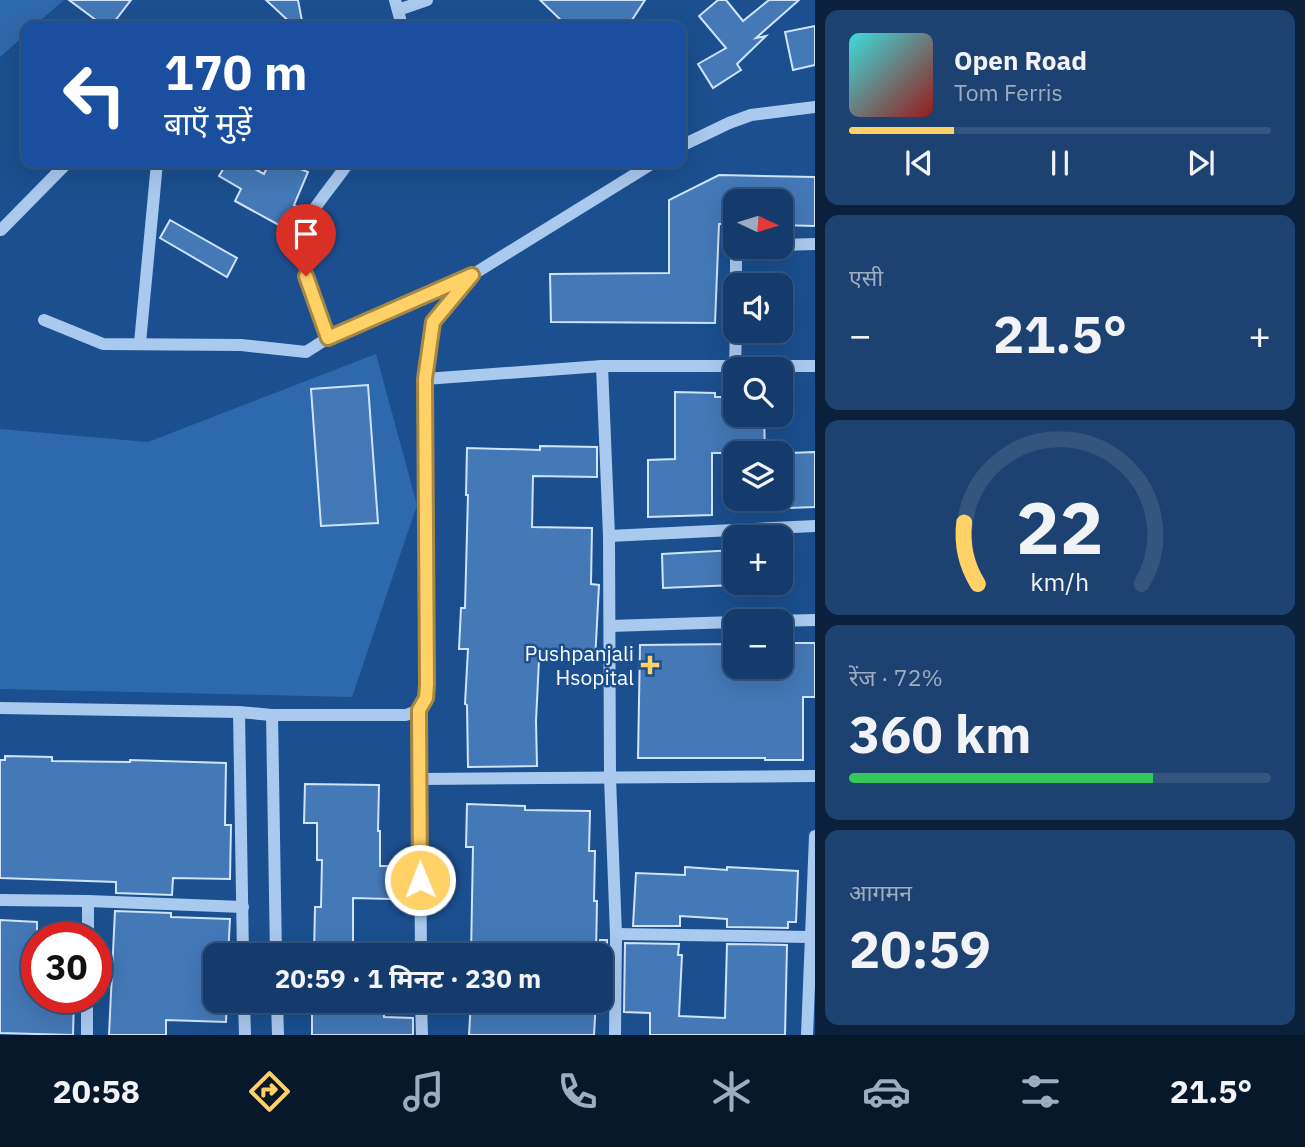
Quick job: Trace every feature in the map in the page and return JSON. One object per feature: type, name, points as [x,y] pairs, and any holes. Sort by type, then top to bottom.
[{"type":"street","points":[[397,5],[427,0]]},
{"type":"street","points":[[686,144],[751,115],[815,107]]},
{"type":"street","points":[[1,230],[62,168]]},
{"type":"street","points":[[140,343],[157,168]]},
{"type":"street","points":[[328,338],[297,245],[309,218],[344,168]]},
{"type":"street","points":[[44,320],[103,344],[242,345],[306,352],[328,338],[472,275],[645,168]]},
{"type":"street","points":[[793,245],[815,244]]},
{"type":"street","points":[[421,943],[419,710],[426,698],[427,684],[425,379],[433,322],[472,275]]},
{"type":"street","points":[[425,379],[602,366],[723,366]]},
{"type":"street","points":[[602,366],[609,536],[610,778],[616,934],[615,1035]]},
{"type":"street","points":[[793,366],[815,366]]},
{"type":"street","points":[[609,536],[815,526]]},
{"type":"street","points":[[793,621],[815,620]]},
{"type":"street","points":[[610,626],[723,622]]},
{"type":"street","points":[[0,708],[239,712],[272,715],[406,715],[419,710]]},
{"type":"street","points":[[239,712],[243,943]]},
{"type":"street","points":[[272,715],[276,943]]},
{"type":"street","points":[[419,779],[815,776]]},
{"type":"street","points":[[807,1035],[815,836]]},
{"type":"street","points":[[0,900],[243,907]]},
{"type":"street","points":[[88,901],[88,922]]},
{"type":"street","points":[[616,934],[810,937]]},
{"type":"street","points":[[87,1013],[87,1035]]},
{"type":"street","points":[[244,1013],[245,1035]]},
{"type":"street","points":[[277,1013],[278,1035]]},
{"type":"street","points":[[421,1013],[422,1035]]},
{"type":"shaded area","points":[[0,0],[64,0],[40,21],[21,21],[21,38],[0,57]]},
{"type":"shaded area","points":[[376,354],[417,505],[352,697],[0,689],[0,429],[148,442]]},
{"type":"building","points":[[69,0],[131,0],[115,21],[97,21]]},
{"type":"building","points":[[266,0],[298,0],[302,21],[289,21]]},
{"type":"building","points":[[540,0],[645,0],[631,21],[562,21]]},
{"type":"building","points":[[718,0],[726,0],[743,21],[769,0],[799,0],[756,38],[766,36],[737,64],[741,70],[713,88],[698,64],[726,48],[699,16]]},
{"type":"building","points":[[815,26],[815,65],[793,70],[785,32]]},
{"type":"building","points":[[224,168],[253,168],[264,174],[267,168],[298,168],[308,172],[294,205],[299,208],[288,230],[235,201],[241,189],[219,176]]},
{"type":"building","points":[[719,175],[815,177],[815,226],[793,225],[793,189],[723,189],[715,323],[551,322],[550,274],[669,273],[669,200]]},
{"type":"building","points":[[170,220],[237,258],[227,277],[160,238]]},
{"type":"building","points":[[368,385],[378,523],[321,526],[311,389]]},
{"type":"building","points":[[675,392],[715,393],[715,397],[723,397],[723,427],[764,427],[765,441],[723,441],[723,453],[712,453],[712,515],[648,517],[648,460],[675,459]]},
{"type":"building","points":[[540,446],[597,447],[597,477],[533,476],[532,527],[592,528],[591,584],[599,585],[595,661],[539,660],[537,766],[468,767],[465,704],[468,649],[459,649],[461,608],[465,608],[467,448],[540,450]]},
{"type":"building","points":[[815,452],[815,507],[793,508],[793,453]]},
{"type":"building","points":[[723,551],[723,586],[663,588],[662,554]]},
{"type":"building","points":[[793,643],[815,643],[815,697],[803,697],[803,760],[638,758],[640,645],[723,644],[723,679],[793,679]]},
{"type":"building","points":[[5,756],[52,757],[52,761],[226,763],[225,825],[231,825],[230,879],[173,878],[172,895],[116,893],[116,882],[0,878],[0,760],[5,760]]},
{"type":"building","points":[[305,784],[379,785],[380,866],[391,866],[391,899],[353,898],[353,943],[314,943],[315,907],[321,907],[322,860],[317,860],[317,823],[304,823]]},
{"type":"building","points":[[467,804],[525,806],[525,810],[590,811],[589,851],[595,851],[596,943],[471,943],[473,847],[466,847]]},
{"type":"building","points":[[685,867],[798,871],[796,922],[788,922],[788,928],[727,927],[727,919],[680,916],[680,926],[633,926],[636,873],[685,875]]},
{"type":"building","points":[[115,911],[230,919],[229,943],[203,943],[203,1013],[226,1013],[226,1022],[166,1020],[166,1035],[109,1035]]},
{"type":"building","points":[[0,920],[37,922],[21,922],[21,1013],[74,1013],[73,1035],[0,1033]]},
{"type":"building","points":[[625,943],[679,944],[678,955],[682,955],[679,1016],[725,1018],[727,944],[787,945],[785,1035],[650,1035],[650,1013],[624,1012]]},
{"type":"building","points":[[312,1013],[384,1013],[384,1017],[413,1018],[413,1035],[312,1035]]},
{"type":"building","points":[[470,1013],[595,1013],[594,1035],[469,1035]]},
{"type":"place","name":"Pushpanjali Hsopital","points":[[650,665]]},
{"type":"route","points":[[306,276],[328,338],[472,275],[433,322],[425,379],[427,684],[426,698],[419,710],[420,880]]}]
